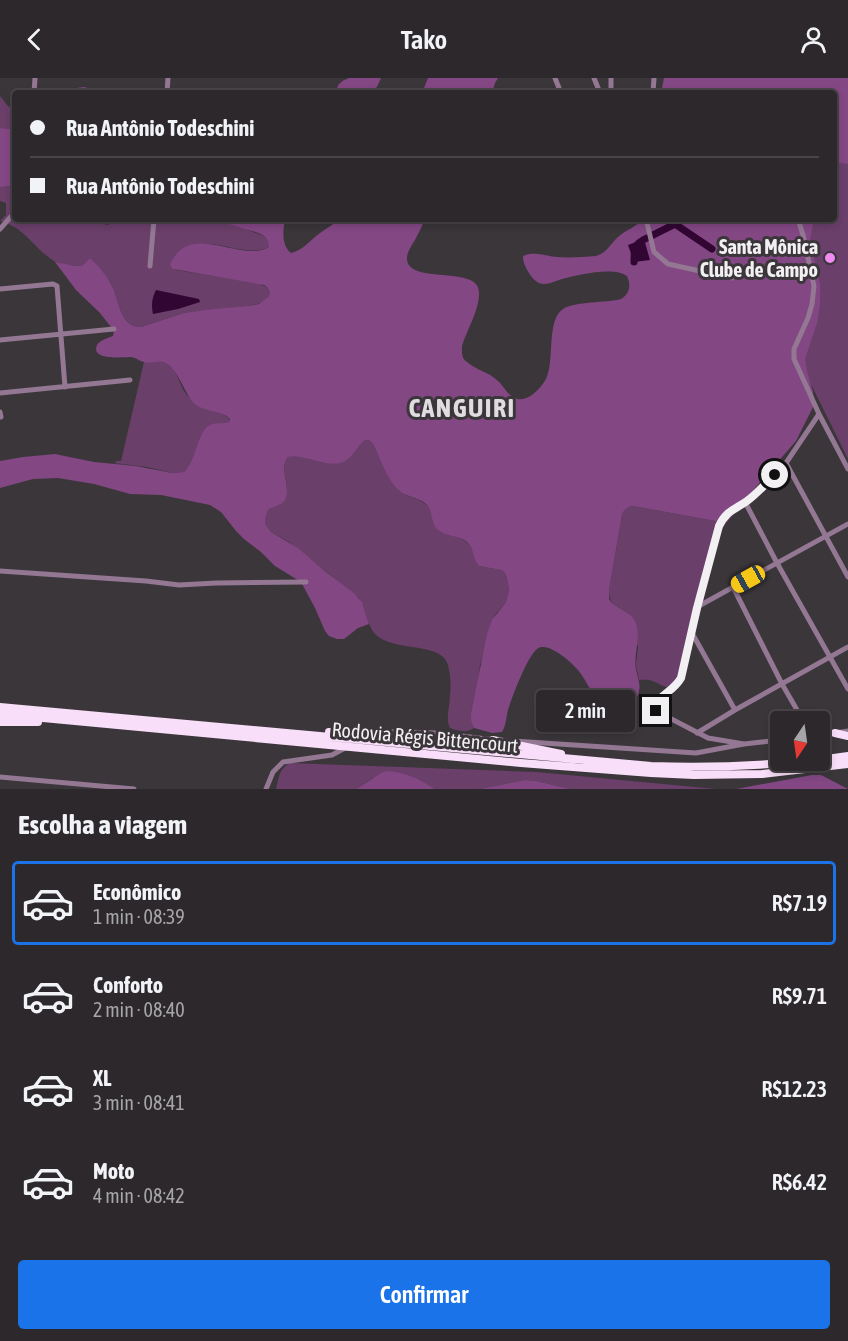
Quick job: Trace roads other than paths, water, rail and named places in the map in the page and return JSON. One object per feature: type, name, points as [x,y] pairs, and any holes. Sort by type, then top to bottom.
[{"type":"highway","name":"Rodovia Régis Bittencourt","points":[[0,705],[651,766],[770,765]]},
{"type":"highway","name":"Rodovia Régis Bittencourt","points":[[0,714],[651,774],[762,774],[848,764]]},
{"type":"highway","points":[[0,722],[81,721]]},
{"type":"highway","points":[[307,734],[369,731]]},
{"type":"highway","points":[[835,733],[848,736]]},
{"type":"highway","points":[[493,740],[595,761]]},
{"type":"highway","name":"Rodovia Régis Bittencourt","points":[[830,758],[848,756]]},
{"type":"street","points":[[0,229],[12,215]]},
{"type":"street","points":[[150,266],[154,222]]},
{"type":"street","points":[[646,222],[654,252],[668,264],[732,278]]},
{"type":"street","points":[[799,222],[814,286],[812,304],[794,349],[794,359],[848,469]]},
{"type":"street","points":[[0,289],[53,284],[57,286],[65,387]]},
{"type":"street","points":[[0,340],[114,329]]},
{"type":"street","points":[[0,393],[130,380]]},
{"type":"street","points":[[0,412],[1,417]]},
{"type":"street","points":[[744,744],[708,738],[656,711],[654,707],[658,699],[668,694],[681,678],[697,608],[723,518],[732,509],[745,502],[786,463],[819,414]]},
{"type":"street","points":[[786,463],[848,577]]},
{"type":"street","points":[[745,502],[848,689]]},
{"type":"street","points":[[697,608],[848,524]]},
{"type":"street","points":[[0,571],[179,585],[306,582]]},
{"type":"street","points":[[733,587],[798,711]]},
{"type":"street","points":[[692,633],[735,710]]},
{"type":"street","points":[[697,733],[848,647]]},
{"type":"street","points":[[369,731],[696,753],[770,741]]},
{"type":"street","points":[[830,734],[848,731]]},
{"type":"street","points":[[706,750],[708,738]]},
{"type":"street","points":[[266,789],[273,772],[283,762],[332,755],[348,746]]},
{"type":"street","points":[[0,777],[134,789]]},
{"type":"waterway","points":[[653,235],[675,224],[712,249]]},
{"type":"waterway","points":[[634,262],[636,247],[639,242],[647,238]]},
{"type":"place","name":"Santa Mônica Clube de Campo","points":[[830,258]]},
{"type":"district","name":"CANGUIRI","points":[[462,408]]}]
